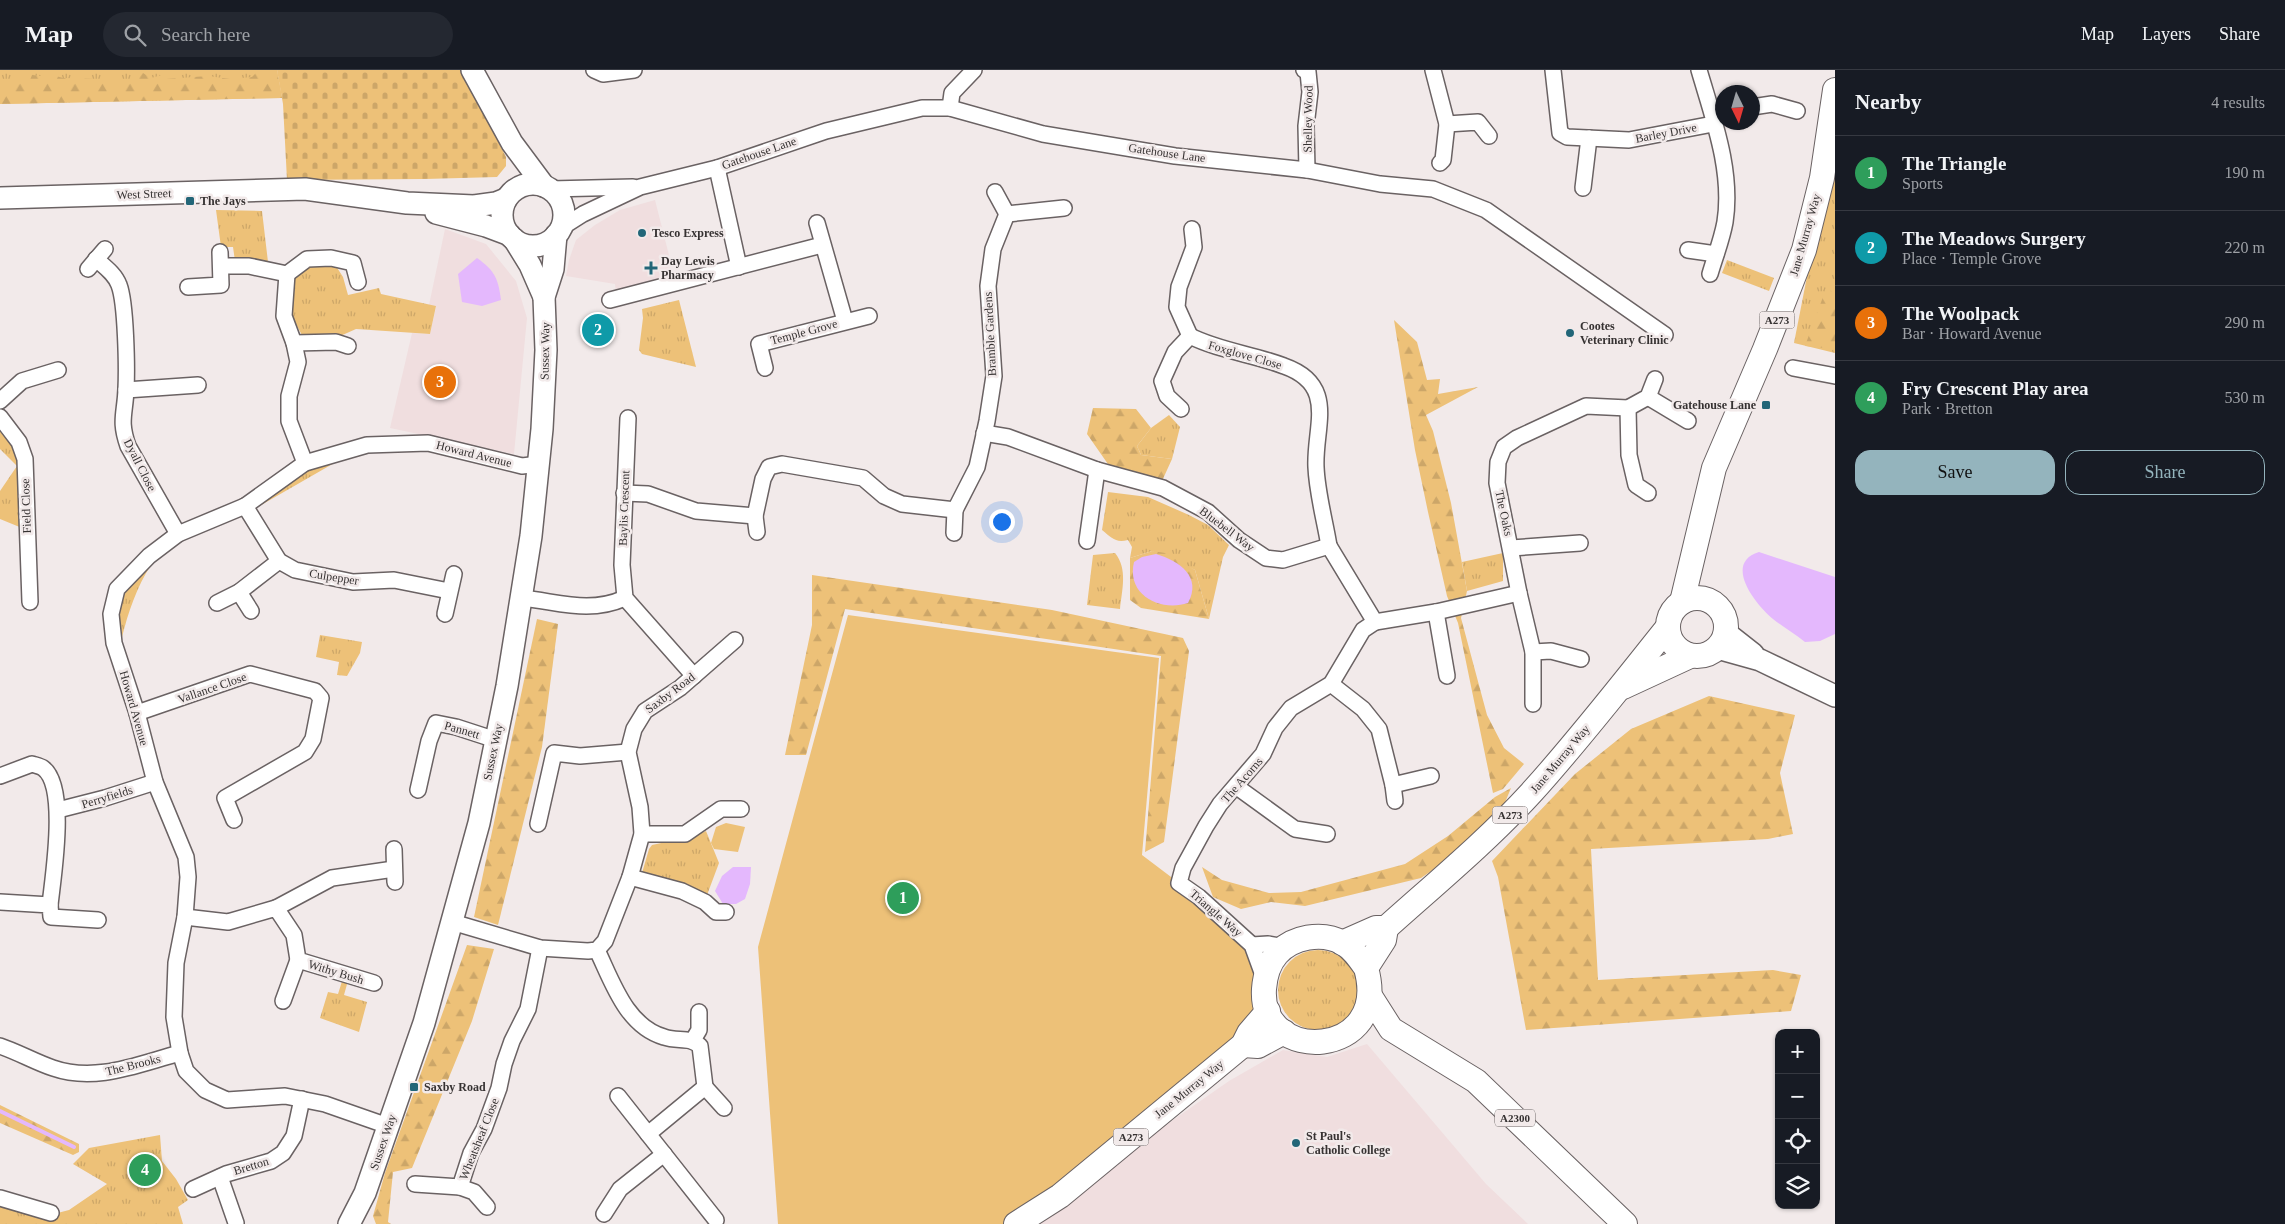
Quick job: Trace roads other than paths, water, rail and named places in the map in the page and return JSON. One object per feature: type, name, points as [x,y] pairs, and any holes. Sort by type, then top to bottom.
[{"type":"main road","name":"Jane Murray Way","points":[[1682,602],[1714,468],[1762,356],[1804,250],[1822,178],[1835,90]]},
{"type":"main road","name":"Jane Murray Way","points":[[1696,543],[1709,601]]},
{"type":"main road","points":[[1691,599],[1709,601],[1723,614],[1721,640],[1709,654],[1690,656],[1674,645],[1669,636],[1668,627],[1674,609],[1682,602],[1691,599]]},
{"type":"main road","name":"Jane Murray Way","points":[[1386,928],[1492,833],[1524,801],[1567,752],[1668,627]]},
{"type":"main road","name":"Jane Murray Way","points":[[1619,689],[1690,656]]},
{"type":"main road","name":"A273","points":[[1342,943],[1376,928],[1386,928],[1384,940],[1366,968]]},
{"type":"main road","points":[[1313,936],[1328,937],[1342,943],[1356,954],[1366,968],[1370,982],[1370,996],[1360,1022],[1350,1031],[1334,1040],[1313,1043],[1298,1040],[1284,1032],[1268,1011],[1263,995],[1264,978],[1271,962],[1285,947],[1298,940],[1313,936]]},
{"type":"main road","name":"A2300","points":[[1370,996],[1391,1030],[1476,1081],[1625,1224]]},
{"type":"main road","name":"Jane Murray Way","points":[[1016,1224],[1060,1196],[1243,1045],[1248,1034],[1268,1011]]},
{"type":"main road","points":[[1350,1031],[1391,1030]]},
{"type":"main road","points":[[1243,1045],[1258,1046],[1284,1032]]},
{"type":"street","points":[[472,70],[512,143],[547,187],[556,194],[563,207],[564,220],[559,231],[546,243],[537,245],[524,244],[512,237],[502,218],[520,176],[512,143]]},
{"type":"street","points":[[594,70],[603,74],[626,70]]},
{"type":"street","points":[[950,108],[952,93],[974,70]]},
{"type":"street","name":"Shelley Wood","points":[[1304,70],[1308,72],[1310,92],[1306,126],[1307,170]]},
{"type":"street","points":[[1433,70],[1447,124],[1443,160],[1440,163]]},
{"type":"street","name":"Barley Drive","points":[[1553,70],[1560,132],[1568,136],[1629,140],[1715,117]]},
{"type":"street","points":[[1699,70],[1715,114]]},
{"type":"street","points":[[1760,106],[1772,104],[1797,111]]},
{"type":"street","name":"Gatehouse Lane","points":[[559,231],[582,214],[640,187],[717,168],[826,130],[922,108],[950,108],[1043,134],[1175,156],[1307,170],[1380,184],[1433,189],[1486,210],[1666,335]]},
{"type":"street","points":[[1447,124],[1478,122],[1490,136]]},
{"type":"street","points":[[1710,274],[1725,224],[1727,203],[1726,174],[1718,130]]},
{"type":"street","points":[[1584,188],[1589,138]]},
{"type":"street","points":[[717,168],[739,267]]},
{"type":"street","points":[[511,194],[530,184],[547,187]]},
{"type":"street","name":"Gatehouse Lane","points":[[547,187],[640,187]]},
{"type":"street","name":"West Street","points":[[0,198],[305,189],[364,195],[407,203],[474,206],[496,203],[511,194]]},
{"type":"street","points":[[995,192],[1007,214],[1064,208]]},
{"type":"street","name":"West Street","points":[[407,203],[447,217],[486,226],[512,237]]},
{"type":"street","name":"Bramble Gardens","points":[[954,533],[956,510],[977,467],[994,376],[988,286],[992,248],[1007,214]]},
{"type":"street","name":"Temple Grove","points":[[816,223],[845,321]]},
{"type":"street","points":[[1180,409],[1167,396],[1162,380],[1175,352],[1190,336],[1177,307],[1179,286],[1194,247],[1192,229]]},
{"type":"street","name":"Sussex Way","points":[[349,1224],[365,1193],[424,1024],[479,823],[522,598],[539,464],[546,350],[544,297],[553,269],[559,231]]},
{"type":"street","name":"Sussex Way","points":[[512,237],[530,265],[544,297]]},
{"type":"street","points":[[610,300],[822,245]]},
{"type":"street","points":[[1688,250],[1716,254]]},
{"type":"street","points":[[188,287],[221,285],[221,259],[287,274],[307,259],[331,258],[353,263],[358,282]]},
{"type":"street","name":"Dyall Close","points":[[96,259],[111,272],[120,286],[123,306],[126,390],[122,421],[128,446],[178,534]]},
{"type":"street","points":[[287,274],[284,316],[294,343],[298,362],[289,396],[289,421],[305,463]]},
{"type":"street","name":"Temple Grove","points":[[765,368],[759,344],[869,316]]},
{"type":"street","name":"Foxglove Close","points":[[1190,336],[1209,345],[1284,366],[1300,373],[1313,386],[1320,408],[1316,467],[1329,546]]},
{"type":"street","points":[[294,343],[336,342],[348,346]]},
{"type":"street","points":[[1793,368],[1835,376]]},
{"type":"street","points":[[0,401],[22,381],[58,370]]},
{"type":"street","points":[[1648,493],[1636,485],[1629,455],[1628,408],[1648,397],[1656,380]]},
{"type":"street","points":[[126,390],[198,385]]},
{"type":"street","points":[[1648,397],[1688,421]]},
{"type":"street","name":"The Oaks","points":[[1533,704],[1533,652],[1497,483],[1498,462],[1504,447],[1517,438],[1586,406],[1628,408]]},
{"type":"street","name":"Field Close","points":[[0,417],[19,442],[24,459],[30,602]]},
{"type":"street","name":"Baylis Crescent","points":[[625,598],[622,565],[628,418]]},
{"type":"street","name":"Bluebell Way","points":[[984,434],[1008,437],[1097,470],[1163,488],[1208,512],[1239,540],[1266,558],[1283,560],[1329,546]]},
{"type":"street","name":"Howard Avenue","points":[[388,1126],[326,1104],[285,1096],[227,1100],[205,1090],[186,1071],[180,1053],[174,1017],[176,963],[185,917],[188,877],[186,857],[155,782],[137,713],[114,643],[111,614],[117,589],[136,569],[178,534],[245,506],[305,463],[367,445],[428,443],[522,466],[539,464]]},
{"type":"street","points":[[757,532],[755,516],[763,479],[769,467],[782,464],[863,478],[884,496],[902,504],[956,510]]},
{"type":"street","points":[[1087,541],[1097,470]]},
{"type":"street","points":[[624,493],[648,494],[696,511],[755,516]]},
{"type":"street","points":[[217,603],[239,592],[279,561],[245,506]]},
{"type":"street","points":[[1511,548],[1580,543]]},
{"type":"street","points":[[1329,546],[1375,622],[1436,612],[1519,593]]},
{"type":"street","name":"Culpepper","points":[[279,561],[295,570],[353,582],[394,580],[449,591]]},
{"type":"street","points":[[445,614],[454,574]]},
{"type":"street","points":[[239,592],[251,611]]},
{"type":"street","points":[[522,598],[592,607],[612,604],[625,598],[694,676]]},
{"type":"street","points":[[1436,612],[1447,676]]},
{"type":"street","name":"The Acorns","points":[[1179,883],[1183,868],[1206,826],[1220,804],[1264,754],[1275,728],[1291,708],[1331,684],[1363,630],[1375,622]]},
{"type":"street","name":"Saxby Road","points":[[597,950],[604,941],[630,877],[642,834],[640,807],[628,752],[634,729],[645,711],[694,676],[735,640]]},
{"type":"street","points":[[1721,640],[1835,696]]},
{"type":"street","points":[[1533,652],[1551,651],[1581,659]]},
{"type":"street","name":"Vallance Close","points":[[137,713],[250,674],[315,691],[321,698],[313,739],[305,752],[225,798],[234,820]]},
{"type":"street","points":[[1331,684],[1363,709],[1379,729],[1395,801]]},
{"type":"street","name":"Pannett","points":[[418,790],[429,742],[436,723],[456,727],[496,740]]},
{"type":"street","points":[[538,824],[554,753],[580,756],[628,752]]},
{"type":"street","points":[[0,776],[32,764],[43,768],[50,778],[58,810],[50,905],[51,917],[98,920]]},
{"type":"street","points":[[1392,785],[1432,776]]},
{"type":"street","name":"Perryfields","points":[[58,810],[155,782]]},
{"type":"street","points":[[1236,787],[1295,829],[1327,834]]},
{"type":"street","points":[[642,834],[685,834],[721,810],[741,810]]},
{"type":"street","points":[[185,917],[228,922],[276,908],[332,878],[394,875],[394,849]]},
{"type":"street","points":[[630,877],[682,891],[705,902],[716,912],[726,912]]},
{"type":"street","name":"Triangle Way","points":[[1179,883],[1200,897],[1252,946],[1264,978]]},
{"type":"street","points":[[0,902],[50,905]]},
{"type":"street","name":"Withy Bush","points":[[276,908],[294,935],[298,960],[283,1001]]},
{"type":"street","points":[[452,922],[540,948],[597,950],[631,1014],[644,1026],[664,1037],[693,1040],[700,1046],[703,1056],[705,1087],[724,1108]]},
{"type":"street","name":"Triangle Way","points":[[1252,946],[1268,944],[1285,947]]},
{"type":"street","name":"Wheatsheaf Close","points":[[460,1187],[471,1153],[484,1129],[493,1104],[512,1041],[528,1009],[540,948]]},
{"type":"street","name":"Withy Bush","points":[[298,960],[374,983]]},
{"type":"street","points":[[693,1040],[699,1030],[699,1012]]},
{"type":"street","name":"The Brooks","points":[[0,1046],[53,1068],[78,1074],[104,1073],[180,1053]]},
{"type":"street","points":[[648,1134],[705,1087]]},
{"type":"street","points":[[618,1096],[716,1220]]},
{"type":"street","name":"Bretton","points":[[194,1189],[241,1169],[271,1161],[283,1153],[294,1136],[302,1099]]},
{"type":"street","points":[[604,1214],[620,1188],[664,1154]]},
{"type":"street","name":"Bretton","points":[[220,1177],[236,1223]]},
{"type":"street","name":"Wheatsheaf Close","points":[[415,1184],[460,1187],[474,1192],[487,1207]]},
{"type":"street","name":"Sussex Way","points":[[365,1193],[367,1224]]},
{"type":"street","points":[[0,1198],[51,1213]]},
{"type":"waterway","points":[[0,1111],[74,1147]]},
{"type":"place","name":"The Jays","points":[[190,201]]},
{"type":"place","name":"Tesco Express","points":[[642,233]]},
{"type":"place","name":"Day Lewis Pharmacy","points":[[651,268]]},
{"type":"place","name":"The Meadows Surgery","points":[[598,330]]},
{"type":"place","name":"Cootes Veterinary Clinic","points":[[1570,333]]},
{"type":"place","name":"The Woolpack","points":[[440,382]]},
{"type":"place","name":"Gatehouse Lane","points":[[1766,405]]},
{"type":"place","name":"The Triangle","points":[[903,898]]},
{"type":"place","name":"Saxby Road","points":[[414,1087]]},
{"type":"place","name":"St Paul's Catholic College","points":[[1296,1143]]},
{"type":"place","name":"Fry Crescent Play area","points":[[145,1170]]}]
